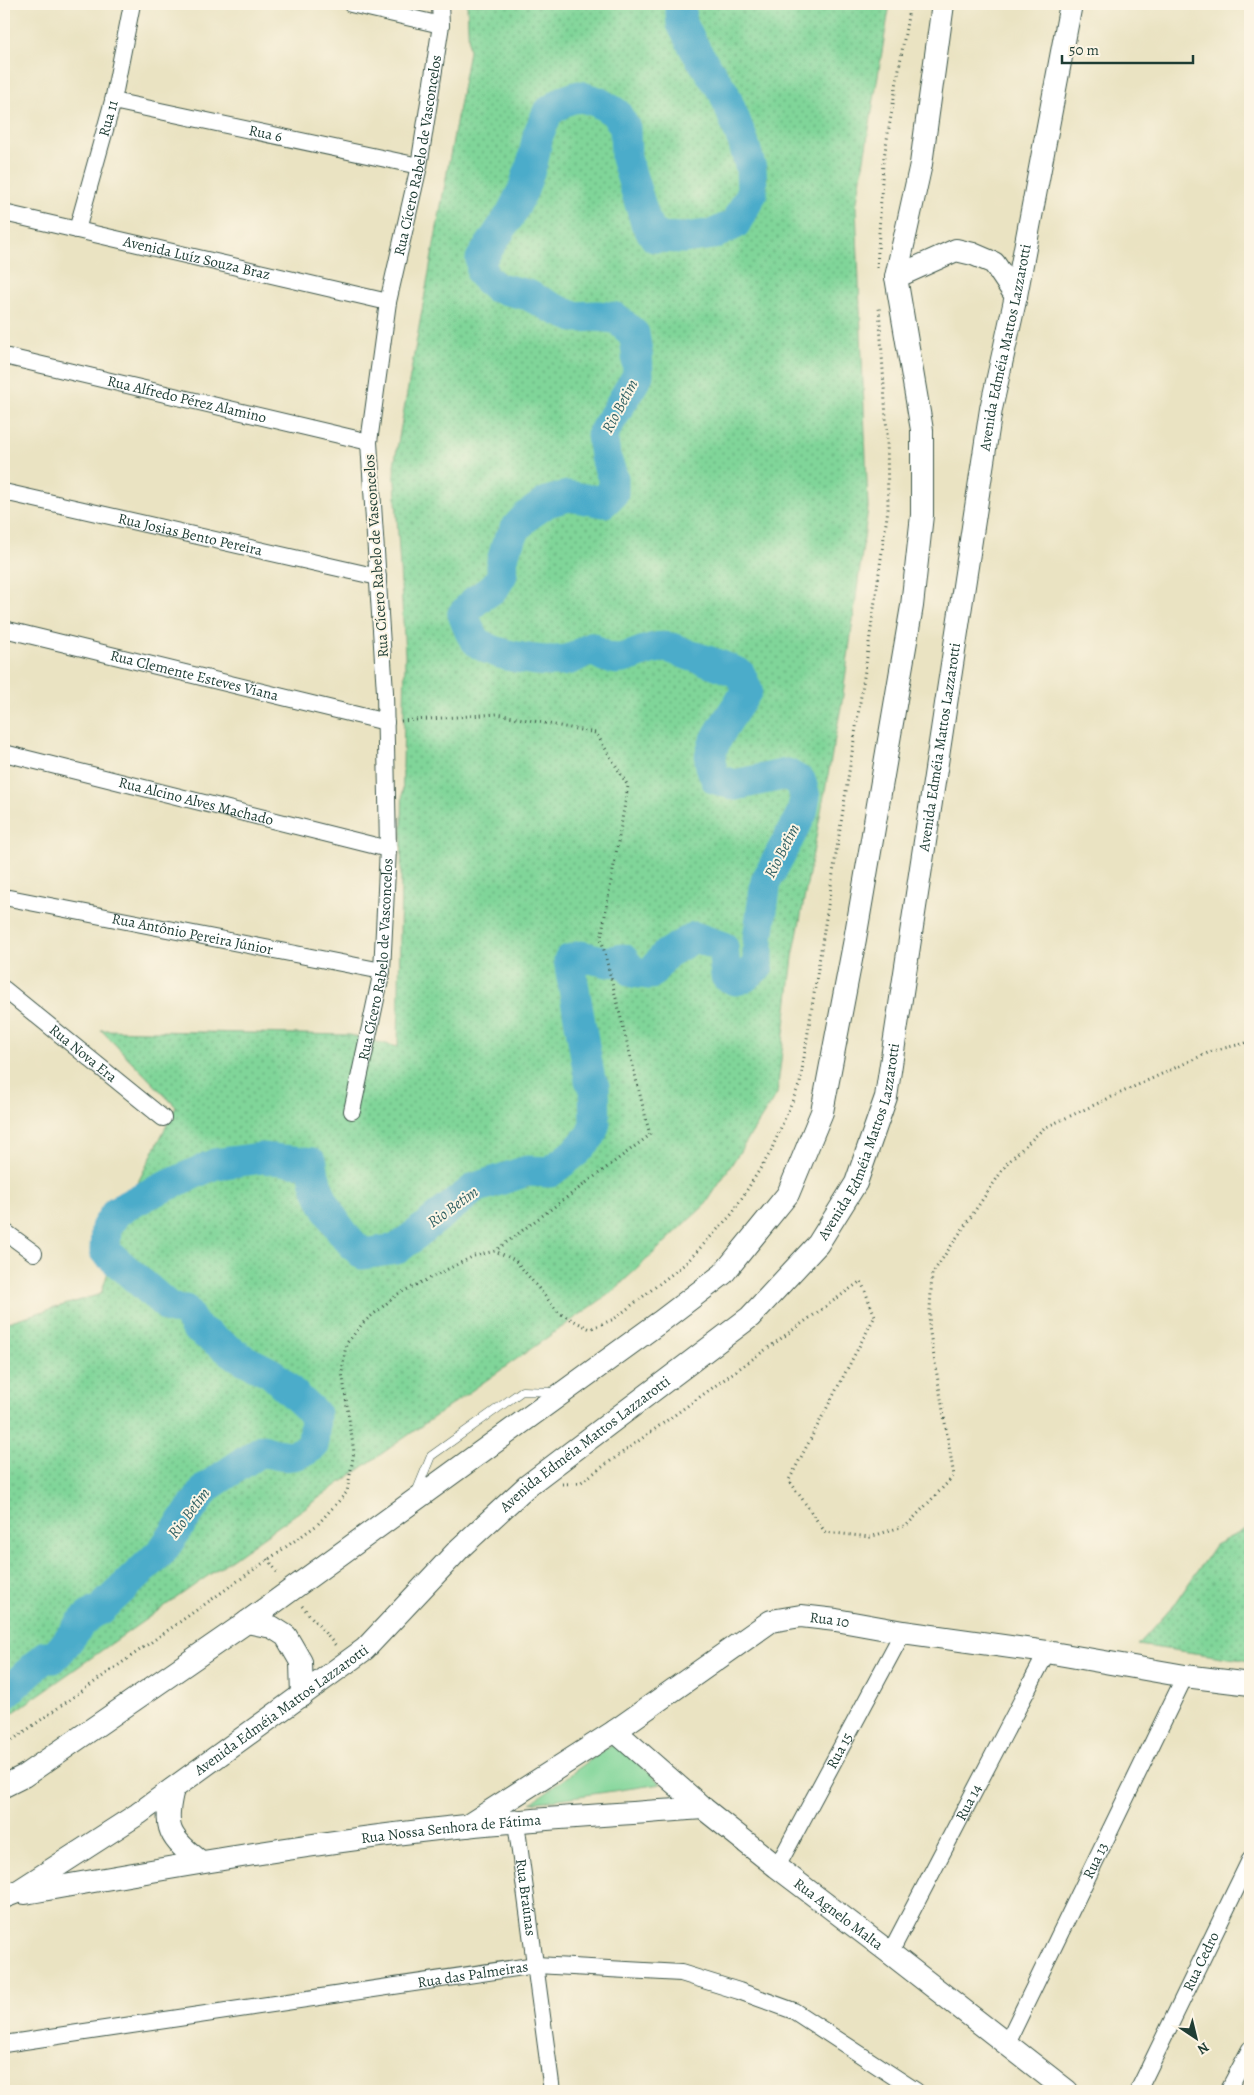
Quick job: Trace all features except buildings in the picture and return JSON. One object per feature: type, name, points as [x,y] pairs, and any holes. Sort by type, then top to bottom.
[{"type":"main road","points":[[4,1786],[24,1776],[247,1622],[724,1274],[788,1194],[822,1112],[855,939],[912,606],[922,515],[922,430],[886,273],[921,164],[943,4]]},
{"type":"main road","name":"Avenida Edméia Mattos Lazzarotti","points":[[6,1896],[17,1892],[51,1871],[173,1789],[365,1649],[460,1548],[527,1486],[750,1317],[818,1244],[856,1183],[886,1097],[991,409],[1016,296],[1071,4]]},
{"type":"main road","points":[[886,273],[956,250],[973,254],[994,264],[1016,296]]},
{"type":"main road","name":"Rua 10","points":[[468,1826],[615,1731],[771,1621],[801,1616],[836,1620],[903,1632],[1048,1652],[1185,1676],[1250,1684]]},
{"type":"main road","points":[[247,1622],[272,1627],[286,1636],[301,1662],[302,1696]]},
{"type":"main road","name":"Rua Agnelo Malta","points":[[615,1731],[777,1868],[890,1953],[1067,2091]]},
{"type":"main road","points":[[173,1789],[168,1808],[169,1828],[176,1841],[201,1862]]},
{"type":"main road","name":"Rua Nossa Senhora de Fátima","points":[[6,1896],[201,1862],[468,1826],[704,1808]]},
{"type":"street","name":"Rua 11","points":[[77,230],[113,101],[132,4]]},
{"type":"street","points":[[350,4],[441,25]]},
{"type":"street","name":"Rua Cícero Rabelo de Vasconcelos","points":[[352,1110],[382,972],[388,850],[386,722],[369,442],[388,302],[419,166],[441,25],[440,4]]},
{"type":"street","name":"Rua 6","points":[[113,101],[419,166]]},
{"type":"street","name":"Avenida Luíz Souza Braz","points":[[4,214],[388,302]]},
{"type":"street","name":"Rua Alfredo Pérez Alamino","points":[[4,356],[369,442]]},
{"type":"street","name":"Rua Josias Bento Pereira","points":[[4,492],[378,577]]},
{"type":"street","name":"Rua Clemente Esteves Viana","points":[[4,629],[386,722]]},
{"type":"street","name":"Rua Alcino Alves Machado","points":[[4,753],[388,850]]},
{"type":"street","name":"Rua Antônio Pereira Júnior","points":[[4,897],[382,972]]},
{"type":"street","name":"Rua Nova Era","points":[[4,988],[162,1118]]},
{"type":"street","points":[[4,1231],[34,1253]]},
{"type":"street","name":"Rua 15","points":[[777,1868],[903,1632]]},
{"type":"street","name":"Rua 14","points":[[890,1953],[1048,1652]]},
{"type":"street","name":"Rua 13","points":[[1006,2045],[1185,1676]]},
{"type":"street","name":"Rua Braúnas","points":[[516,1822],[552,2091]]},
{"type":"street","name":"Rua Cedro","points":[[1138,2091],[1250,1860]]},
{"type":"street","name":"Rua das Palmeiras","points":[[4,2044],[536,1965],[681,1973],[739,1991],[794,2011],[916,2091]]},
{"type":"street","points":[[1228,2091],[1250,2049]]},
{"type":"path","points":[[886,273],[883,162],[910,4]]},
{"type":"path","points":[[495,1251],[515,1260],[559,1313],[590,1329],[614,1319],[686,1263],[732,1214],[770,1153],[800,1083],[866,664],[888,509],[887,434],[879,306]]},
{"type":"path","points":[[4,1746],[317,1524],[347,1492],[354,1452],[342,1372],[346,1344],[364,1322],[398,1294],[474,1256],[495,1251],[650,1135],[601,938],[628,786],[596,733],[497,714],[386,722]]},
{"type":"path","points":[[527,1486],[580,1483],[861,1281],[875,1316],[789,1480],[825,1532],[870,1536],[907,1525],[954,1476],[929,1327],[932,1274],[1008,1162],[1044,1128],[1212,1051],[1250,1042]]},
{"type":"path","points":[[268,1559],[290,1591],[348,1661]]},
{"type":"green space","points":[[467,4],[890,4],[856,207],[868,508],[842,702],[793,957],[777,1094],[706,1204],[612,1292],[4,1719],[4,1323],[101,1294],[132,1194],[176,1107],[101,1030],[349,1035],[398,1047],[405,655],[394,465],[469,51]]},
{"type":"green space","points":[[1250,1527],[1250,1661],[1138,1645],[1174,1605],[1215,1545]]},
{"type":"green space","points":[[615,1742],[661,1784],[531,1803]]},
{"type":"waterway","name":"Rio Betim","points":[[4,1695],[46,1656],[53,1658],[86,1618],[100,1610],[162,1551],[207,1487],[262,1450],[282,1455],[294,1455],[313,1446],[315,1414],[271,1373],[243,1359],[195,1327],[185,1310],[171,1309],[105,1251],[106,1228],[117,1211],[215,1164],[262,1158],[312,1163],[323,1201],[337,1225],[354,1246],[363,1254],[397,1249],[475,1188],[527,1171],[550,1172],[577,1151],[591,1135],[595,1123],[594,1086],[590,1080],[569,960],[581,956],[607,962],[623,959],[633,972],[650,974],[666,954],[695,937],[723,947],[726,976],[736,980],[745,977],[758,966],[758,939],[766,881],[802,813],[805,797],[801,782],[787,774],[735,785],[716,779],[710,762],[711,752],[719,734],[747,690],[740,674],[671,648],[660,647],[631,656],[612,659],[602,656],[591,648],[573,658],[561,661],[511,656],[480,644],[474,638],[463,614],[475,601],[494,588],[502,575],[502,561],[507,544],[517,527],[527,516],[547,502],[568,496],[604,502],[613,493],[613,478],[605,456],[602,435],[638,375],[634,334],[616,318],[597,316],[574,317],[528,295],[495,287],[482,274],[481,259],[511,214],[523,190],[533,160],[538,135],[548,112],[564,101],[579,96],[598,102],[616,113],[625,128],[626,158],[646,223],[655,237],[684,238],[714,234],[735,224],[752,193],[751,169],[743,141],[724,93],[696,51],[682,24],[680,4]]}]
